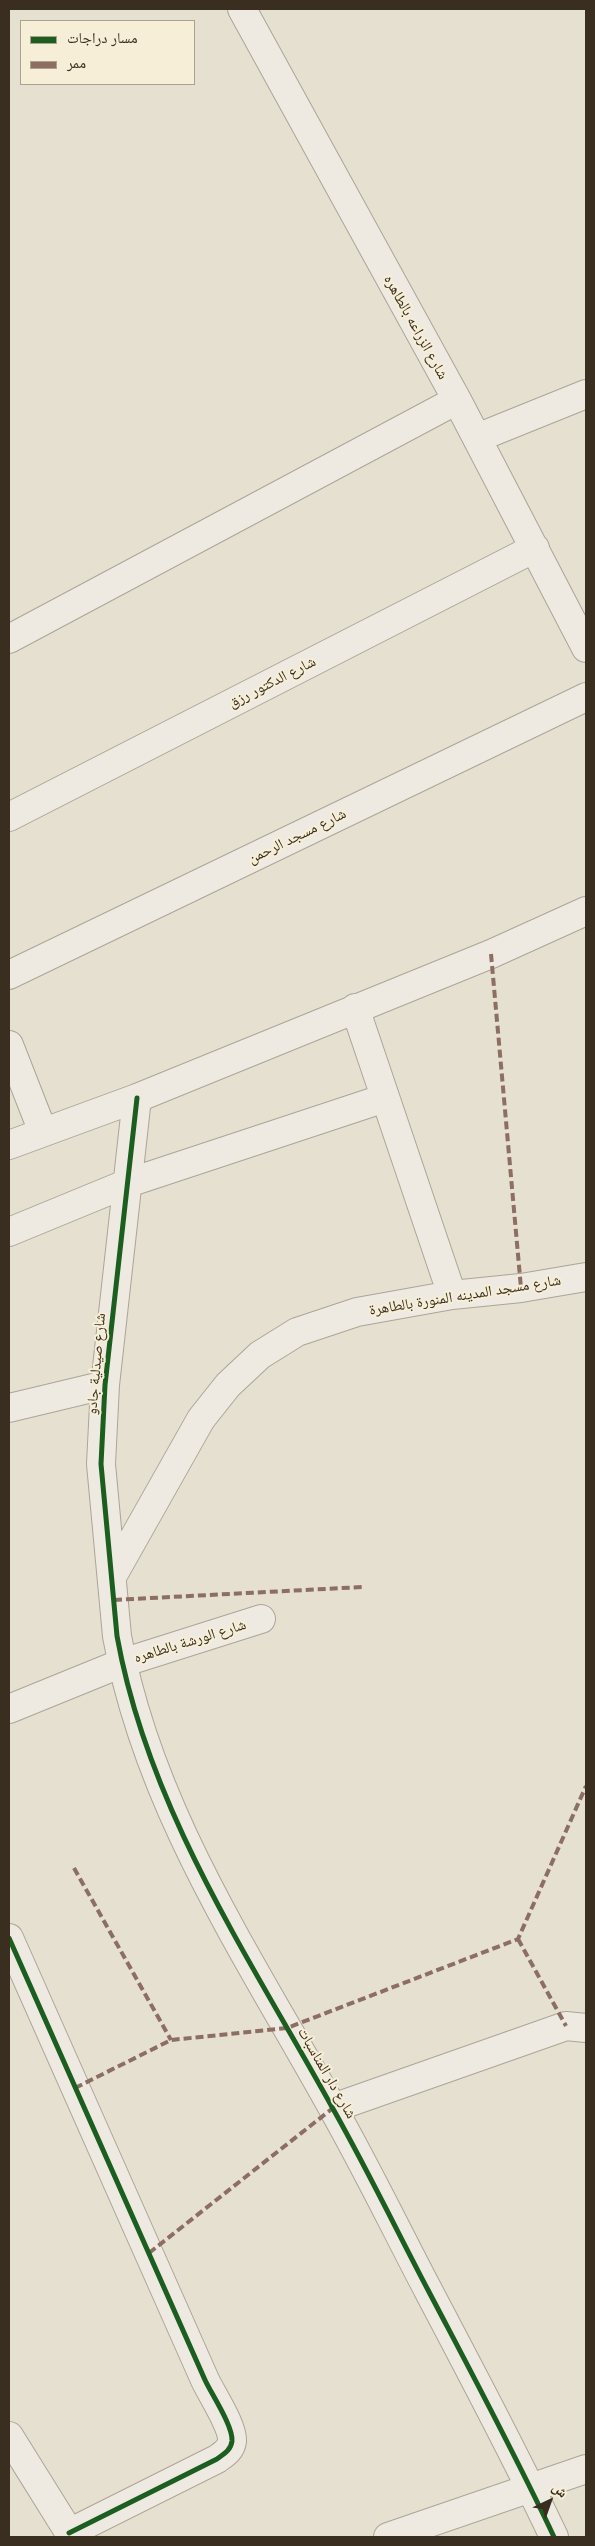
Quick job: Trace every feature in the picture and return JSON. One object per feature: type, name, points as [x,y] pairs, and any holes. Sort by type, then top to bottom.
[{"type":"street","name":"شارع الزراعه بالطاهره","points":[[242,9],[457,400],[535,548],[575,598],[586,648]]},
{"type":"street","points":[[477,438],[586,394]]},
{"type":"street","points":[[9,639],[457,400]]},
{"type":"street","name":"شارع الدكتور رزق","points":[[9,817],[535,548]]},
{"type":"street","name":"شارع مسجد الرحمن","points":[[9,974],[586,697]]},
{"type":"street","points":[[9,1145],[137,1098],[491,954],[586,911]]},
{"type":"street","points":[[355,1008],[452,1294]]},
{"type":"street","points":[[9,1045],[44,1132]]},
{"type":"street","name":"شارع صيدلية جادو","points":[[122,1663],[117,1636],[113,1575],[101,1464],[105,1385],[137,1098]]},
{"type":"street","points":[[9,1232],[128,1183],[386,1098]]},
{"type":"street","name":"شارع مسجد المدينه المنورة بالطاهرة","points":[[113,1575],[201,1419],[228,1385],[260,1356],[297,1332],[357,1312],[452,1294],[521,1288],[586,1277]]},
{"type":"street","points":[[9,1408],[105,1385]]},
{"type":"street","name":"شارع الورشة بالطاهره","points":[[9,1709],[122,1663],[261,1619]]},
{"type":"street","name":"شارع دار المناسبات","points":[[122,1663],[137,1717],[155,1767],[196,1863],[239,1946],[333,2108],[530,2487],[554,2537]]},
{"type":"street","points":[[9,1938],[232,2442],[227,2452],[218,2459],[71,2535],[9,2436]]},
{"type":"street","points":[[333,2108],[566,2026],[586,2028]]},
{"type":"street","points":[[388,2537],[586,2469]]},
{"type":"marked path","points":[[491,954],[521,1288]]},
{"type":"marked path","points":[[114,1600],[362,1587]]},
{"type":"marked path","points":[[75,2088],[171,2040],[287,2028],[518,1939],[586,1786]]},
{"type":"marked path","points":[[74,1868],[171,2040]]},
{"type":"marked path","points":[[518,1939],[566,2026]]},
{"type":"marked path","points":[[149,2253],[333,2108]]},
{"type":"cycle path","points":[[137,1098],[105,1385],[101,1464],[117,1636],[132,1700],[152,1761],[177,1822],[205,1880],[357,2152],[554,2537]]},
{"type":"cycle path","points":[[9,1938],[205,2380],[226,2419],[232,2441],[227,2452],[217,2459],[69,2533]]}]
